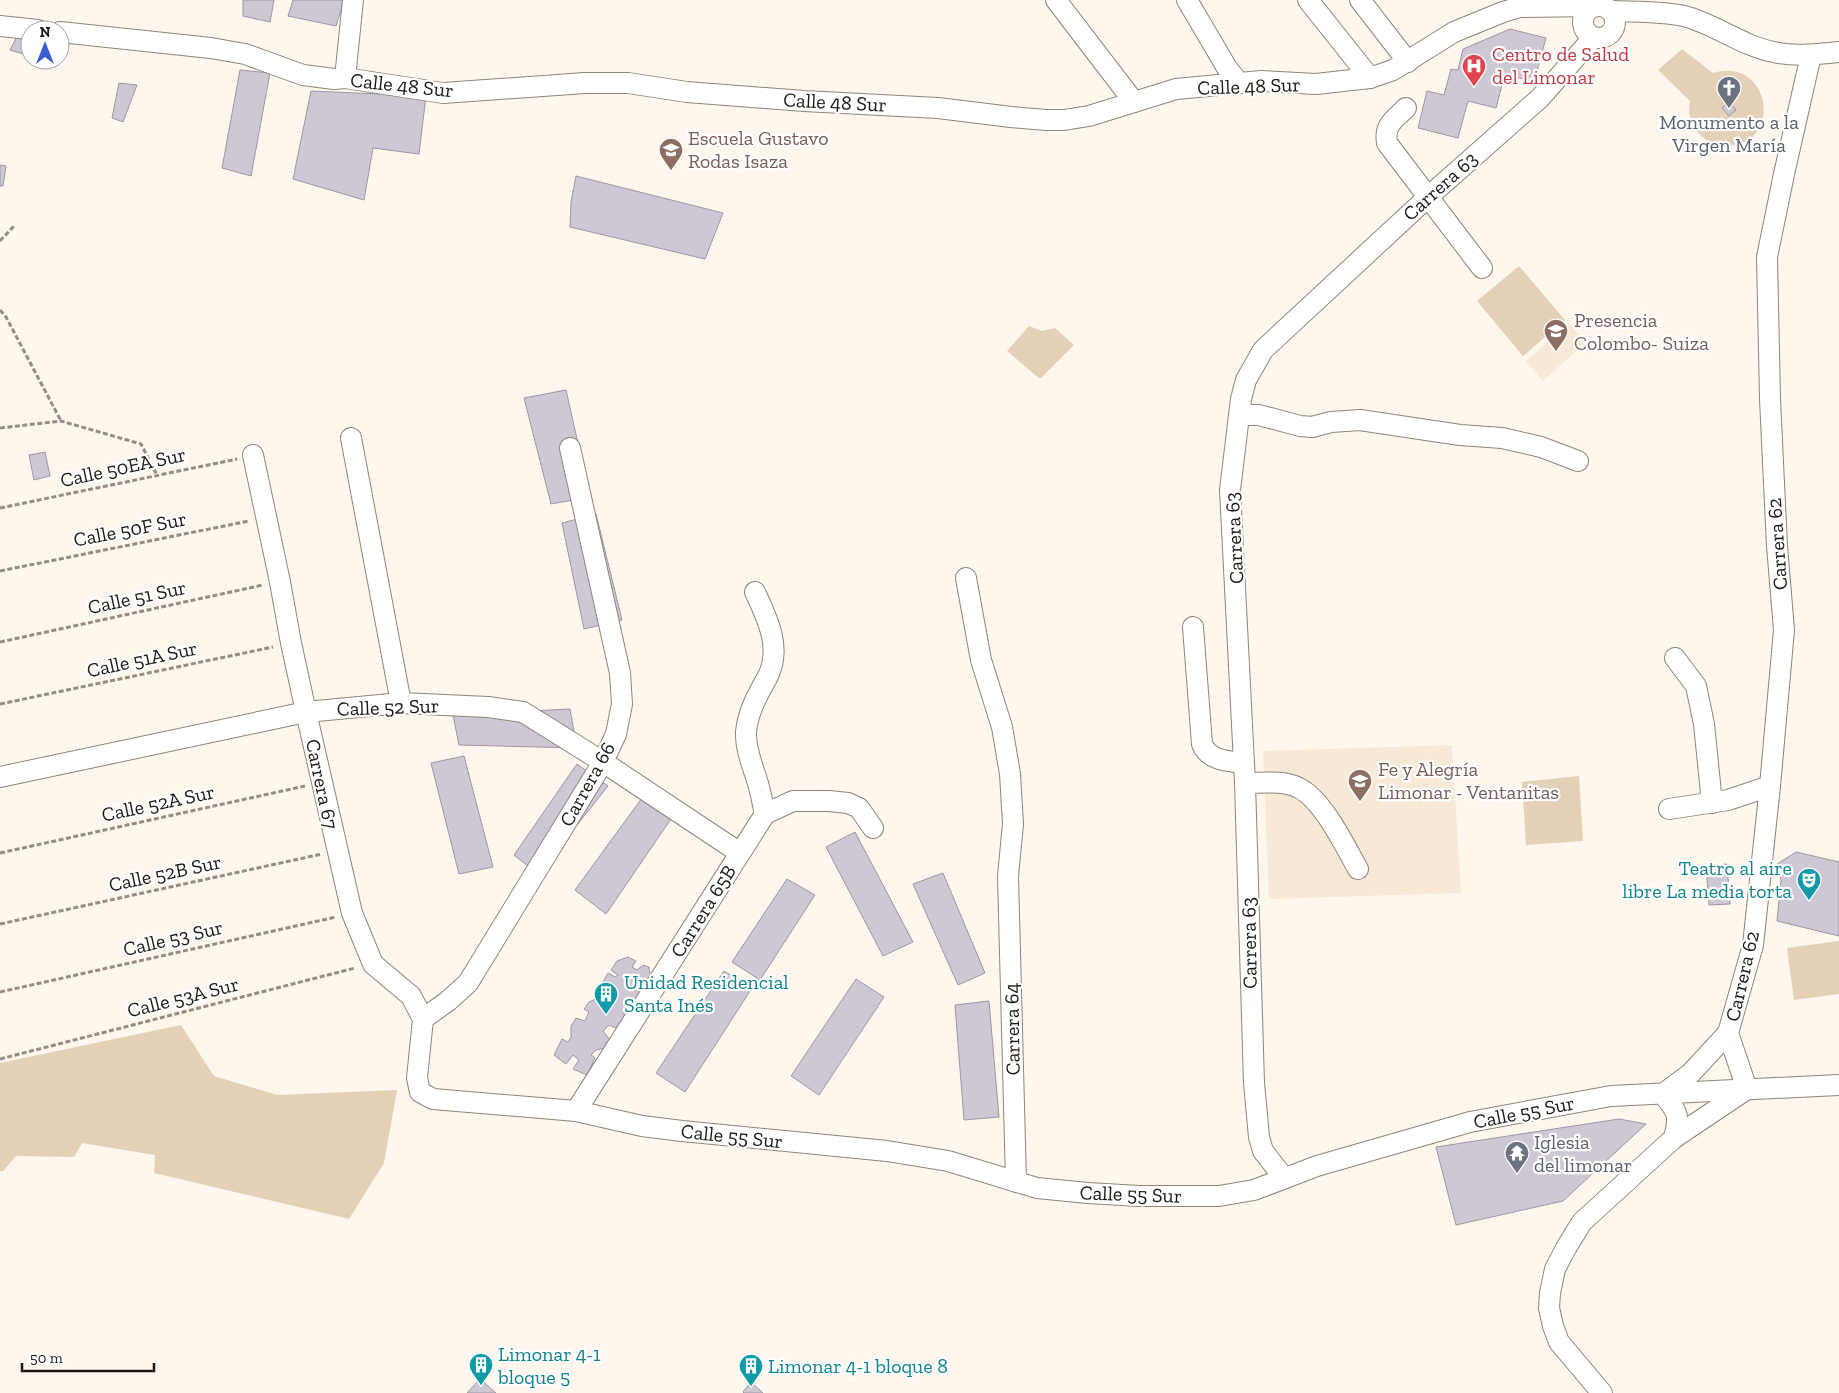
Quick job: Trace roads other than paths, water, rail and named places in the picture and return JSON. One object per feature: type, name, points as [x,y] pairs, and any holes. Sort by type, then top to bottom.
[{"type":"street","points":[[345,78],[353,0]]},
{"type":"street","points":[[1056,0],[1134,102]]},
{"type":"street","points":[[1187,0],[1227,68],[1239,83]]},
{"type":"street","points":[[1308,0],[1370,78]]},
{"type":"street","points":[[1360,0],[1408,62]]},
{"type":"street","name":"Calle 48 Sur","points":[[70,33],[211,48],[245,54],[303,75],[334,79],[345,78],[443,93],[585,83],[628,84],[686,92],[804,101],[938,108],[1046,120],[1089,116],[1176,89],[1261,81],[1316,84],[1370,78],[1393,70],[1408,62],[1454,32],[1520,7],[1603,8],[1630,6],[1696,20],[1752,46],[1774,52],[1811,55],[1839,52]]},
{"type":"street","name":"Carrera 63","points":[[1284,1178],[1263,1151],[1259,1137],[1254,1083],[1246,784],[1230,490],[1241,399],[1246,380],[1263,350],[1428,197],[1540,98],[1592,38],[1586,33],[1583,17],[1588,10],[1603,8]]},
{"type":"street","points":[[0,26],[20,28]]},
{"type":"street","name":"Carrera 62","points":[[1663,1094],[1691,1073],[1728,1032],[1753,944],[1784,630],[1777,546],[1770,399],[1767,257],[1811,55]]},
{"type":"street","points":[[1406,108],[1387,127],[1387,143],[1482,268]]},
{"type":"street","points":[[1239,415],[1259,415],[1300,426],[1312,427],[1346,420],[1360,420],[1460,435],[1502,438],[1541,447],[1578,461]]},
{"type":"street","points":[[351,438],[401,703]]},
{"type":"street","name":"Carrera 66","points":[[423,1018],[448,1001],[468,983],[603,762],[616,734],[622,704],[620,673],[570,448]]},
{"type":"street","name":"Carrera 67","points":[[253,455],[291,643],[352,913],[374,964],[411,996],[423,1018]]},
{"type":"street","name":"Carrera 64","points":[[966,578],[981,660],[1002,727],[1010,774],[1013,824],[1008,876],[1016,1182]]},
{"type":"street","points":[[755,592],[767,618],[773,639],[774,657],[769,674],[756,697],[748,718],[746,735],[765,814],[793,801],[848,803],[859,808],[873,828]]},
{"type":"street","points":[[1193,627],[1204,751],[1211,756],[1226,761],[1244,763]]},
{"type":"street","points":[[1675,658],[1696,686],[1704,724],[1712,803]]},
{"type":"street","name":"Calle 52 Sur","points":[[0,777],[306,712],[401,703],[488,706],[523,712],[603,762],[740,853]]},
{"type":"street","points":[[1246,784],[1280,783],[1299,788],[1315,801],[1338,832],[1358,869]]},
{"type":"street","points":[[1669,809],[1741,797],[1770,786]]},
{"type":"street","name":"Carrera 65B","points":[[576,1111],[765,814]]},
{"type":"street","name":"Calle 55 Sur","points":[[423,1018],[417,1078],[420,1092],[433,1099],[576,1111],[642,1126],[887,1151],[948,1161],[1037,1188],[1088,1193],[1219,1196],[1254,1190],[1317,1166],[1470,1122],[1611,1096],[1839,1085]]},
{"type":"street","name":"Carrera 62","points":[[1728,1032],[1747,1089]]},
{"type":"street","points":[[1602,1393],[1559,1342],[1553,1326],[1550,1300],[1555,1269],[1582,1222],[1674,1138],[1747,1089]]},
{"type":"street","points":[[1663,1094],[1676,1110],[1678,1121],[1674,1138]]},
{"type":"place","name":"Centro de Salud del Limonar","points":[[1474,87]]},
{"type":"place","name":"Monumento a la Virgen María","points":[[1729,109]]},
{"type":"place","name":"Escuela Gustavo Rodas Isaza","points":[[671,171]]},
{"type":"place","name":"Presencia Colombo- Suiza","points":[[1556,352]]},
{"type":"place","name":"Fe y Alegría Limonar - Ventanitas","points":[[1360,802]]},
{"type":"place","name":"Teatro al aire libre La media torta","points":[[1809,901]]},
{"type":"place","name":"Unidad Residencial Santa Inés","points":[[606,1015]]},
{"type":"place","name":"Iglesia del limonar","points":[[1517,1174]]},
{"type":"place","name":"Limonar 4-1 bloque 5","points":[[481,1386]]},
{"type":"place","name":"Limonar 4-1 bloque 8","points":[[751,1387]]}]
